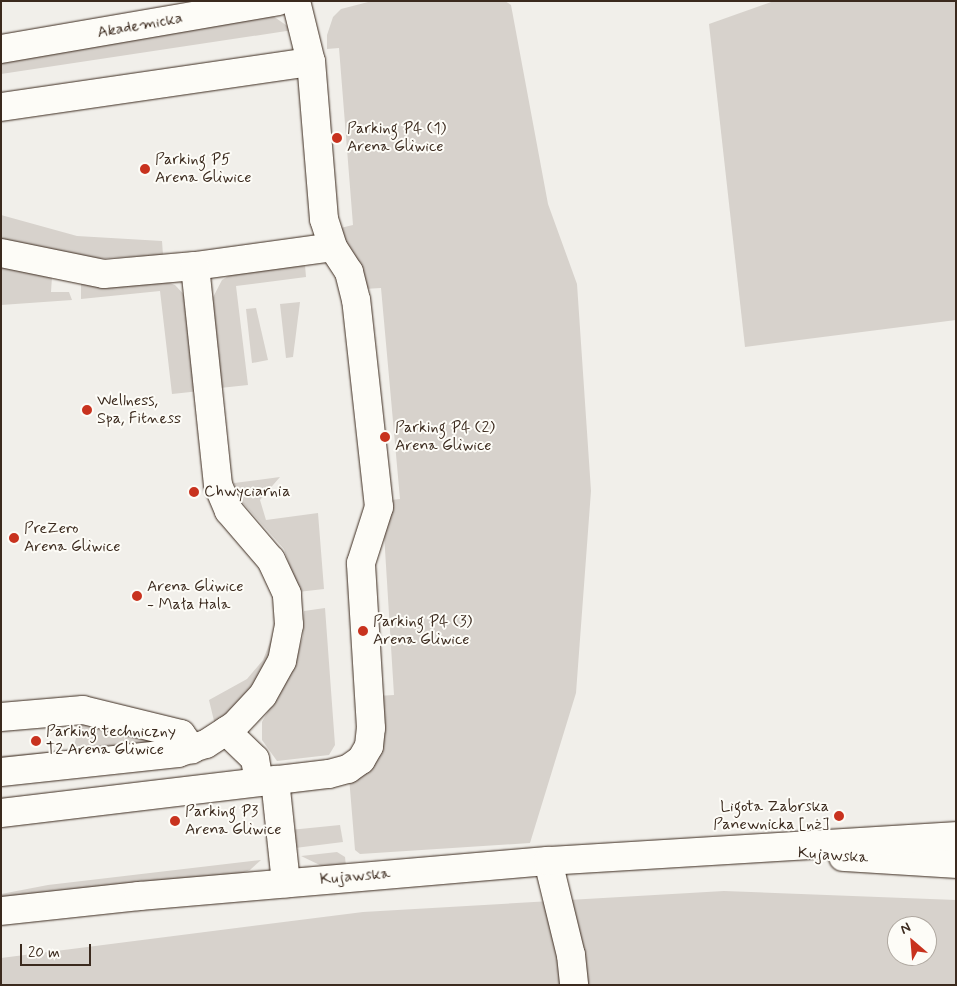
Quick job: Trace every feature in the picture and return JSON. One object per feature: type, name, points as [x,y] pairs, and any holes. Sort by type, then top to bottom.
[{"type":"street","name":"Akademicka","points":[[1,49],[278,1]]},
{"type":"street","points":[[1,813],[267,781],[348,769],[361,760],[369,746],[371,728],[361,563],[378,507],[355,291],[349,272],[333,247],[324,219],[310,62],[296,1]]},
{"type":"street","points":[[1,107],[310,62]]},
{"type":"street","points":[[1,253],[104,274],[196,266],[333,247]]},
{"type":"street","points":[[1,772],[178,753],[192,749],[226,731],[262,694],[282,661],[289,625],[286,594],[271,560],[229,511],[218,485],[196,266]]},
{"type":"street","points":[[1,717],[83,710],[181,734],[192,749]]},
{"type":"street","points":[[226,731],[255,759],[267,781],[286,882]]},
{"type":"street","name":"Kujawska","points":[[1,911],[286,882],[548,861],[956,836]]},
{"type":"street","name":"Kujawska","points":[[710,850],[956,864]]},
{"type":"street","points":[[548,861],[571,955],[574,985]]},
{"type":"shaded area","points":[[372,1],[505,1],[511,5],[548,204],[577,284],[591,491],[576,693],[530,843],[360,854],[355,850],[349,777],[377,696],[394,695],[382,501],[400,499],[381,288],[364,289],[336,229],[353,225],[339,48],[327,49],[327,35],[333,17],[341,9]]},
{"type":"shaded area","points":[[774,1],[956,1],[956,320],[745,347],[709,24]]},
{"type":"shaded area","points":[[260,15],[273,16],[293,30],[1,74],[1,60]]},
{"type":"shaded area","points":[[1,215],[77,236],[162,241],[163,255],[89,259],[1,241]]},
{"type":"shaded area","points":[[1,265],[52,277],[51,292],[69,292],[72,300],[1,305]]},
{"type":"shaded area","points":[[305,265],[306,277],[236,286],[248,385],[220,388],[209,305],[222,280],[238,270]]},
{"type":"shaded area","points":[[159,279],[175,285],[188,299],[200,391],[172,394],[160,291],[81,299],[81,280]]},
{"type":"shaded area","points":[[300,302],[293,357],[286,358],[280,304]]},
{"type":"shaded area","points":[[256,308],[268,360],[252,363],[246,309]]},
{"type":"shaded area","points":[[280,477],[260,500],[266,520],[318,513],[324,589],[298,592],[284,549],[236,495],[234,483]]},
{"type":"shaded area","points":[[231,523],[254,546],[271,571],[280,605],[281,622],[279,641],[266,674],[243,707],[220,726],[215,725],[209,700],[247,679],[263,660],[274,632],[275,599],[265,571],[223,524]]},
{"type":"shaded area","points":[[325,608],[335,745],[329,755],[277,761],[262,740],[262,722],[295,663],[303,636],[304,611]]},
{"type":"shaded area","points":[[81,718],[170,742],[1,760],[1,756],[73,750]]},
{"type":"shaded area","points":[[340,825],[343,842],[295,848],[290,830]]},
{"type":"shaded area","points":[[337,852],[345,857],[346,866],[326,868],[301,856]]},
{"type":"shaded area","points":[[261,860],[250,870],[234,876],[1,897],[1,894],[48,885]]},
{"type":"shaded area","points":[[724,891],[956,900],[956,985],[1,985],[1,958],[363,912]]},
{"type":"place","name":"Parking P4 (1) Arena Gliwice","points":[[337,138]]},
{"type":"place","name":"Parking P5 Arena Gliwice","points":[[145,169]]},
{"type":"place","name":"Wellness, Spa, Fitness","points":[[87,410]]},
{"type":"place","name":"Parking P4 (2) Arena Gliwice","points":[[385,437]]},
{"type":"place","name":"Chwyciarnia","points":[[194,492]]},
{"type":"place","name":"PreZero Arena Gliwice","points":[[14,538]]},
{"type":"place","name":"Arena Gliwice - Mała Hala","points":[[137,596]]},
{"type":"place","name":"Parking P4 (3) Arena Gliwice","points":[[363,631]]},
{"type":"place","name":"Parking techniczny T2 Arena Gliwice","points":[[36,741]]},
{"type":"place","name":"Ligota Zabrska Panewnicka [nż]","points":[[839,816]]},
{"type":"place","name":"Parking P3 Arena Gliwice","points":[[175,821]]}]
